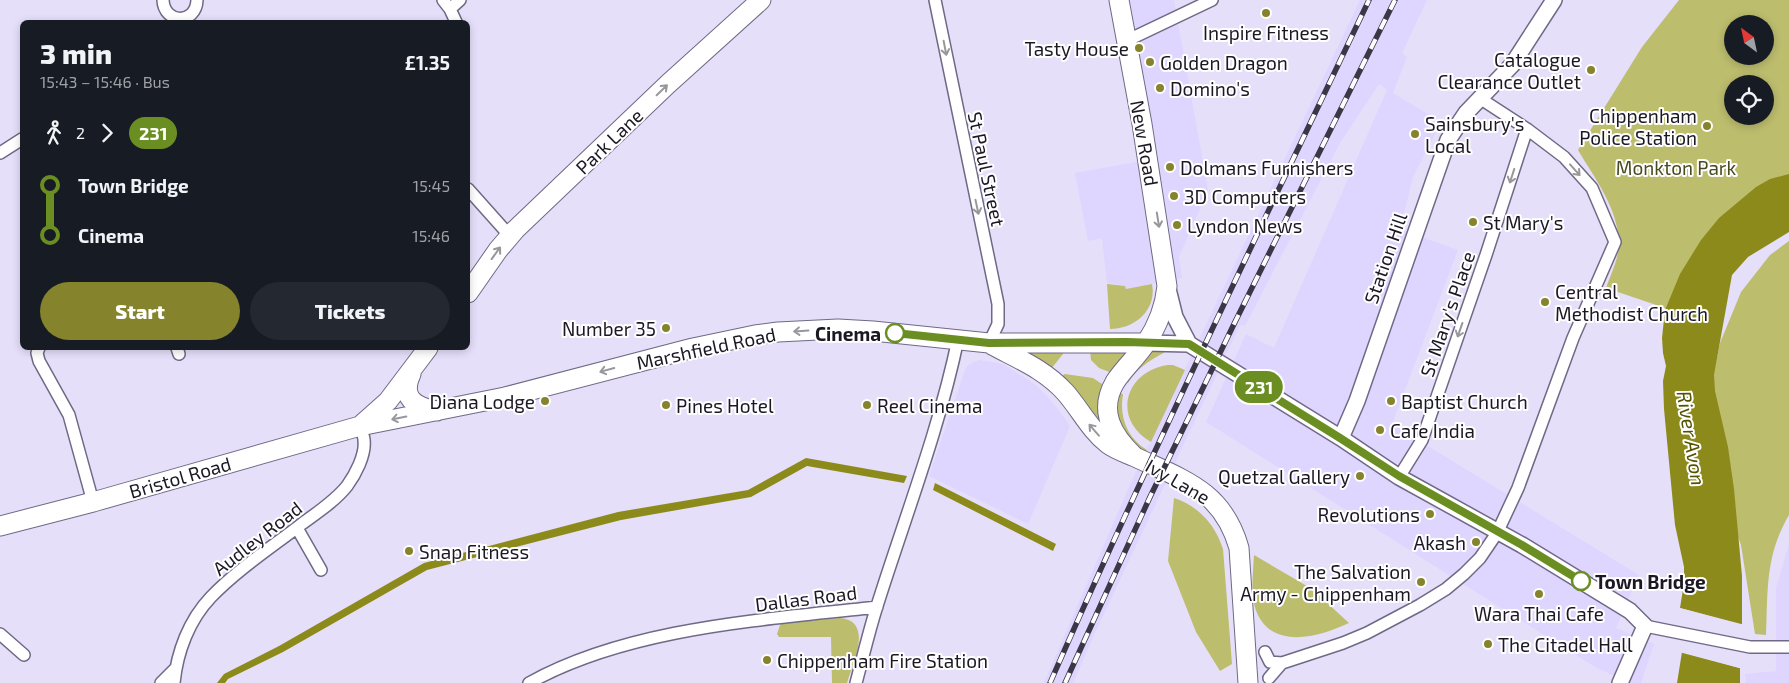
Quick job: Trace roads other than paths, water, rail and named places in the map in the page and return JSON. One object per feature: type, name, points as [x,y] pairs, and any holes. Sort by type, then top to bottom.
[{"type":"main road","name":"Park Lane","points":[[470,290],[510,236],[668,84],[761,0]]},
{"type":"main road","name":"New Road","points":[[1119,0],[1142,124],[1167,286],[1163,311],[1146,343]]},
{"type":"main road","name":"Marshfield Road","points":[[360,426],[550,386],[693,348],[770,333],[856,330],[989,343],[1146,343]]},
{"type":"main road","name":"Ivy Lane","points":[[989,343],[1024,360],[1047,376],[1067,395],[1104,441],[1115,449],[1134,456],[1203,492],[1221,508],[1230,523],[1239,548],[1248,683]]},
{"type":"main road","name":"Ivy Lane","points":[[1134,456],[1114,432],[1109,419],[1108,404],[1116,381],[1146,343]]},
{"type":"main road","points":[[360,426],[388,401],[427,350]]},
{"type":"main road","points":[[412,370],[406,387],[411,400],[421,407],[438,411]]},
{"type":"main road","name":"Bristol Road","points":[[0,526],[93,502],[360,426]]},
{"type":"street","points":[[163,0],[165,18],[188,16],[195,9],[197,0]]},
{"type":"street","points":[[455,20],[446,5],[460,0]]},
{"type":"street","name":"St Paul Street","points":[[936,0],[998,304],[998,324],[989,343]]},
{"type":"street","points":[[1126,41],[1212,0]]},
{"type":"street","name":"Station Hill","points":[[1340,438],[1357,401],[1443,149],[1460,121],[1512,65],[1554,0]]},
{"type":"street","points":[[1269,678],[1282,663],[1367,633],[1420,604],[1446,588],[1480,558],[1498,533],[1518,488],[1573,338],[1615,242],[1592,188],[1564,157],[1528,129],[1481,99]]},
{"type":"street","name":"St Mary's Place","points":[[1399,476],[1422,440],[1528,129]]},
{"type":"street","points":[[0,153],[20,140]]},
{"type":"street","points":[[470,191],[510,236]]},
{"type":"street","name":"New Road","points":[[1167,286],[1175,317],[1189,344]]},
{"type":"street","name":"Dallas Road","points":[[529,683],[589,656],[648,639],[763,620],[877,607],[915,494],[958,339]]},
{"type":"street","name":"Marshfield Road","points":[[1146,343],[1189,344]]},
{"type":"street","points":[[1189,344],[1399,476],[1522,545],[1627,609],[1645,626],[1753,647],[1789,647]]},
{"type":"street","points":[[38,350],[38,361],[69,415],[93,502]]},
{"type":"street","name":"Audley Road","points":[[174,683],[175,669],[185,639],[196,616],[210,598],[233,577],[334,499],[354,475],[364,445],[360,426]]},
{"type":"street","points":[[297,528],[321,570]]},
{"type":"street","points":[[856,683],[877,607]]},
{"type":"street","points":[[1620,683],[1645,626]]},
{"type":"street","points":[[0,634],[24,654]]},
{"type":"street","points":[[1264,652],[1270,662],[1282,663]]},
{"type":"street","points":[[161,683],[175,669]]},
{"type":"water","name":"River Avon","points":[[1789,174],[1789,232],[1748,257],[1732,275],[1714,375],[1715,391],[1728,447],[1734,489],[1742,576],[1742,625],[1680,608],[1684,583],[1684,567],[1675,525],[1664,409],[1663,381],[1666,366],[1662,338],[1665,310],[1680,274],[1701,240],[1719,218],[1756,187],[1770,179]]},
{"type":"water","points":[[806,458],[907,476],[904,483],[807,466],[751,497],[621,520],[427,570],[283,652],[228,679],[225,683],[217,683],[224,674],[279,646],[424,563],[618,512],[748,490]]},
{"type":"water","points":[[935,483],[1056,544],[1053,551],[933,490]]},
{"type":"water","points":[[1682,652],[1740,668],[1740,683],[1677,683]]},
{"type":"railway","points":[[1050,683],[1167,426],[1369,0]]},
{"type":"railway","points":[[1065,683],[1150,497],[1395,0]]},
{"type":"place","name":"Inspire Fitness","points":[[1266,13]]},
{"type":"place","name":"Tasty House","points":[[1139,48]]},
{"type":"place","name":"Golden Dragon","points":[[1150,62]]},
{"type":"place","name":"Catalogue Clearance Outlet","points":[[1591,70]]},
{"type":"place","name":"Domino's","points":[[1160,88]]},
{"type":"place","name":"Chippenham Police Station","points":[[1707,126]]},
{"type":"place","name":"Sainsbury's Local","points":[[1415,134]]},
{"type":"place","name":"Dolmans Furnishers","points":[[1170,167]]},
{"type":"place","name":"3D Computers","points":[[1174,196]]},
{"type":"place","name":"St Mary's","points":[[1473,222]]},
{"type":"place","name":"Lyndon News","points":[[1177,225]]},
{"type":"place","name":"Central Methodist Church","points":[[1545,302]]},
{"type":"place","name":"Number 35","points":[[666,328]]},
{"type":"place","name":"Cinema","points":[[895,333]]},
{"type":"place","name":"Diana Lodge","points":[[545,401]]},
{"type":"place","name":"Baptist Church","points":[[1391,401]]},
{"type":"place","name":"Pines Hotel","points":[[666,405]]},
{"type":"place","name":"Reel Cinema","points":[[867,405]]},
{"type":"place","name":"Cafe India","points":[[1380,430]]},
{"type":"place","name":"Quetzal Gallery","points":[[1360,476]]},
{"type":"place","name":"Revolutions","points":[[1430,514]]},
{"type":"place","name":"Akash","points":[[1476,542]]},
{"type":"place","name":"Snap Fitness","points":[[409,551]]},
{"type":"place","name":"Town Bridge","points":[[1581,581]]},
{"type":"place","name":"The Salvation Army - Chippenham","points":[[1421,582]]},
{"type":"place","name":"Wara Thai Cafe","points":[[1539,594]]},
{"type":"place","name":"The Citadel Hall","points":[[1488,644]]},
{"type":"place","name":"Chippenham Fire Station","points":[[767,660]]},
{"type":"park label","name":"Monkton Park","points":[[1676,167]]}]
